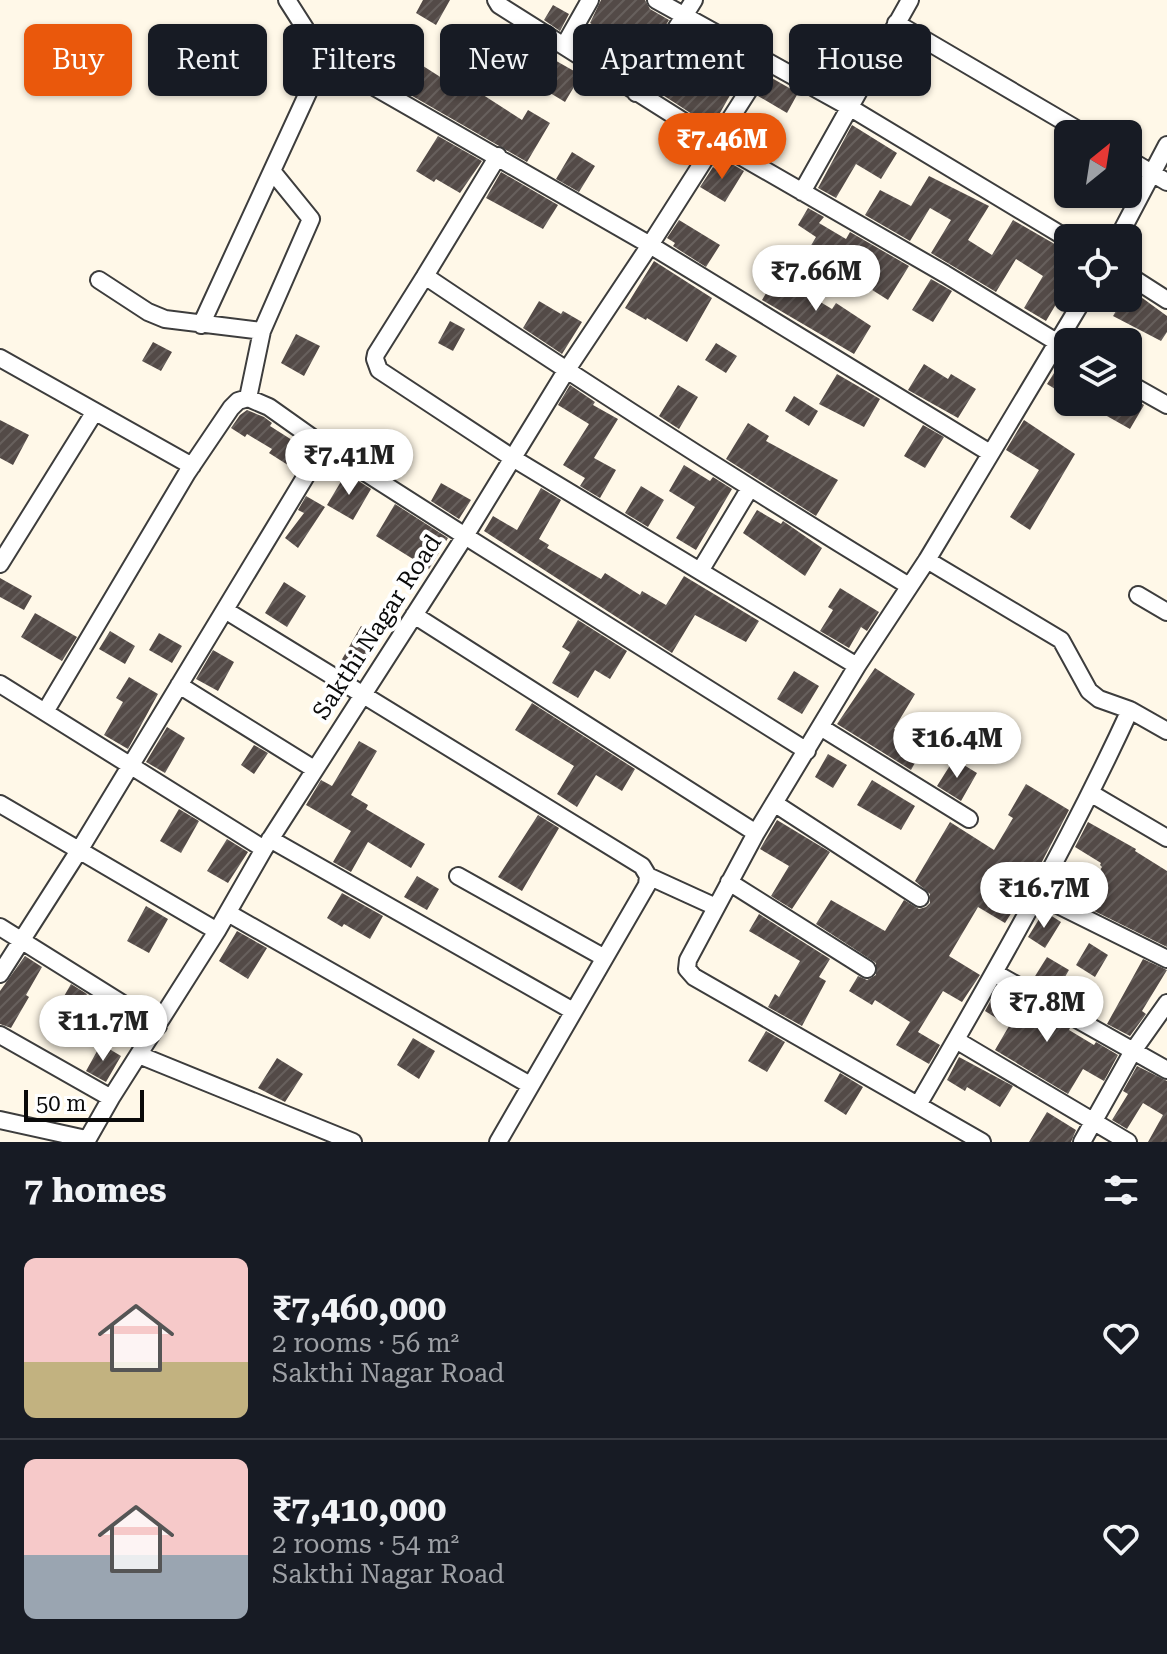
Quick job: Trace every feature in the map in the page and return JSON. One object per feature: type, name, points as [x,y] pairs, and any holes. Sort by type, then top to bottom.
[{"type":"street","points":[[287,0],[302,24]]},
{"type":"street","points":[[496,0],[499,5],[573,52]]},
{"type":"street","points":[[564,46],[590,0]]},
{"type":"street","points":[[656,0],[697,24]]},
{"type":"street","points":[[680,24],[694,0]]},
{"type":"street","points":[[802,192],[910,0]]},
{"type":"street","points":[[896,23],[1061,120]]},
{"type":"street","points":[[773,67],[849,107],[1054,231]]},
{"type":"street","points":[[201,325],[307,96]]},
{"type":"street","points":[[391,96],[650,245],[990,453]]},
{"type":"street","points":[[641,96],[1054,341]]},
{"type":"street","name":"Sakthi Nagar Road","points":[[86,1140],[314,769],[465,536],[566,371],[745,96]]},
{"type":"street","points":[[1125,224],[1167,145]]},
{"type":"street","points":[[498,156],[376,354],[376,364],[389,376],[511,457],[857,666]]},
{"type":"street","points":[[1142,168],[1167,182]]},
{"type":"street","points":[[248,398],[262,331],[311,219],[272,171]]},
{"type":"street","points":[[425,276],[566,371],[909,586]]},
{"type":"street","points":[[99,280],[148,312],[165,319],[262,331]]},
{"type":"street","points":[[1142,284],[1167,300]]},
{"type":"street","points":[[0,358],[192,466]]},
{"type":"street","points":[[982,1142],[694,977],[687,969],[688,960],[774,803],[857,666],[927,560],[990,453],[1054,358]]},
{"type":"street","points":[[1142,391],[1167,405]]},
{"type":"street","points":[[45,712],[192,466],[231,408],[238,401],[248,398],[269,407],[324,446],[807,751]]},
{"type":"street","points":[[0,564],[94,413]]},
{"type":"street","points":[[0,974],[80,849],[324,446]]},
{"type":"street","points":[[700,571],[750,488]]},
{"type":"street","points":[[927,560],[1061,640],[1089,691],[1099,699],[1130,710],[1167,731]]},
{"type":"street","points":[[1138,595],[1167,612]]},
{"type":"street","points":[[225,610],[642,866],[648,876],[716,907]]},
{"type":"street","points":[[414,615],[756,833]]},
{"type":"street","points":[[0,684],[128,766],[573,1011]]},
{"type":"street","points":[[179,685],[314,769]]},
{"type":"street","points":[[918,1105],[1038,895],[1092,794],[1130,710]]},
{"type":"street","points":[[822,728],[969,819]]},
{"type":"street","points":[[1092,794],[1167,838]]},
{"type":"street","points":[[774,803],[920,898]]},
{"type":"street","points":[[0,804],[217,931]]},
{"type":"street","points":[[458,876],[603,957]]},
{"type":"street","points":[[498,1142],[647,885],[648,876]]},
{"type":"street","points":[[729,882],[867,969]]},
{"type":"street","points":[[1038,895],[1167,959]]},
{"type":"street","points":[[228,913],[530,1085]]},
{"type":"street","points":[[0,927],[158,1026]]},
{"type":"street","points":[[995,973],[1167,1070]]},
{"type":"street","points":[[1082,1142],[1133,1051],[1167,1003]]},
{"type":"street","points":[[0,1035],[111,1098]]},
{"type":"street","points":[[956,1040],[1128,1142]]},
{"type":"street","points":[[139,1055],[353,1142]]},
{"type":"street","points":[[0,1120],[86,1140]]},
{"type":"building","points":[[423,0],[450,0],[436,25],[416,13]]},
{"type":"building","points":[[601,0],[645,0],[650,9],[669,20],[666,24],[590,23]]},
{"type":"building","points":[[553,5],[569,14],[560,31],[557,24],[544,20]]},
{"type":"building","points":[[557,61],[573,70],[573,88],[565,102],[555,96]]},
{"type":"building","points":[[424,67],[440,77],[440,96],[485,96],[522,120],[528,110],[550,123],[527,162],[412,96],[424,96]]},
{"type":"building","points":[[773,79],[789,88],[789,96],[796,96],[787,113],[758,96],[773,96]]},
{"type":"building","points":[[664,96],[730,96],[712,127]]},
{"type":"building","points":[[744,118],[771,135],[759,154],[731,138]]},
{"type":"building","points":[[852,125],[897,153],[881,179],[856,164],[836,198],[818,188]]},
{"type":"building","points":[[438,136],[482,161],[460,193],[416,171]]},
{"type":"building","points":[[572,152],[595,166],[579,192],[556,179]]},
{"type":"building","points":[[725,160],[744,171],[725,202],[700,187],[713,167],[718,171]]},
{"type":"building","points":[[501,172],[558,205],[543,229],[486,198]]},
{"type":"building","points":[[929,176],[989,206],[968,240],[992,255],[1013,220],[1054,244],[1054,308],[1046,321],[1024,308],[1043,276],[1016,259],[996,292],[931,253],[951,220],[930,208],[910,241],[865,215],[880,190],[911,206]]},
{"type":"building","points":[[808,208],[824,217],[819,223],[846,239],[850,232],[909,266],[888,300],[866,286],[869,281],[826,255],[821,264],[806,254],[816,237],[798,225]]},
{"type":"building","points":[[679,220],[720,245],[706,267],[673,246],[675,243],[667,238]]},
{"type":"building","points":[[654,261],[712,298],[687,342],[625,308]]},
{"type":"building","points":[[781,268],[802,280],[797,288],[832,309],[836,303],[871,326],[854,354],[762,300]]},
{"type":"building","points":[[931,279],[952,291],[933,322],[912,310]]},
{"type":"building","points":[[1142,298],[1167,316],[1167,332],[1161,341],[1142,331],[1142,328],[1113,316],[1115,312],[1142,312]]},
{"type":"building","points":[[539,301],[582,322],[562,354],[523,328]]},
{"type":"building","points":[[450,321],[465,329],[453,351],[438,343]]},
{"type":"building","points":[[296,334],[320,346],[304,376],[281,363]]},
{"type":"building","points":[[153,342],[172,352],[161,371],[142,361]]},
{"type":"building","points":[[716,343],[737,356],[726,373],[705,360]]},
{"type":"building","points":[[924,364],[948,379],[951,374],[976,389],[958,418],[908,390]]},
{"type":"building","points":[[1054,373],[1054,388],[1047,384]]},
{"type":"building","points":[[837,374],[880,399],[864,427],[819,404]]},
{"type":"building","points":[[570,385],[595,402],[593,405],[618,419],[594,458],[616,470],[600,498],[580,486],[585,478],[563,465],[589,424],[558,405]]},
{"type":"building","points":[[678,385],[698,397],[679,429],[659,416]]},
{"type":"building","points":[[794,396],[818,411],[809,426],[785,411]]},
{"type":"building","points":[[247,410],[264,417],[272,423],[270,426],[303,447],[291,467],[269,453],[272,449],[231,428]]},
{"type":"building","points":[[1107,416],[1138,416],[1130,429]]},
{"type":"building","points":[[0,420],[29,435],[13,465],[0,458]]},
{"type":"building","points":[[1024,420],[1075,454],[1030,530],[1010,517],[1039,470],[1006,450]]},
{"type":"building","points":[[748,423],[769,436],[766,441],[838,480],[816,516],[726,459]]},
{"type":"building","points":[[923,425],[944,437],[925,468],[904,456]]},
{"type":"building","points":[[684,465],[710,481],[713,477],[732,489],[696,550],[676,538],[695,507],[669,491]]},
{"type":"building","points":[[346,473],[371,489],[353,520],[327,505]]},
{"type":"building","points":[[441,483],[471,500],[459,519],[431,501]]},
{"type":"building","points":[[641,486],[664,500],[648,527],[625,513]]},
{"type":"building","points":[[541,488],[561,500],[539,539],[549,545],[547,548],[601,579],[605,573],[640,595],[642,591],[666,605],[684,576],[759,621],[746,642],[695,615],[672,653],[484,531],[493,516],[517,530]]},
{"type":"building","points":[[306,496],[325,507],[298,548],[285,538],[304,513],[298,510]]},
{"type":"building","points":[[395,504],[448,538],[429,569],[376,536]]},
{"type":"building","points":[[757,510],[781,524],[783,521],[822,548],[805,576],[743,533]]},
{"type":"building","points":[[0,578],[32,596],[24,610],[0,597]]},
{"type":"building","points":[[284,582],[306,596],[287,627],[265,613]]},
{"type":"building","points":[[840,588],[879,612],[867,631],[861,627],[849,648],[820,631],[833,610],[828,607]]},
{"type":"building","points":[[35,613],[77,637],[62,661],[21,637]]},
{"type":"building","points":[[578,620],[627,651],[610,679],[595,670],[578,698],[552,683],[570,652],[562,647]]},
{"type":"building","points":[[361,626],[380,638],[360,672],[341,661]]},
{"type":"building","points":[[110,631],[135,646],[125,664],[99,649]]},
{"type":"building","points":[[159,633],[182,646],[172,663],[149,650]]},
{"type":"building","points":[[213,650],[234,662],[218,691],[196,679]]},
{"type":"building","points":[[875,668],[915,694],[894,729],[924,747],[911,770],[837,724]]},
{"type":"building","points":[[794,671],[819,686],[802,714],[777,699]]},
{"type":"building","points":[[129,677],[158,694],[128,749],[104,735],[123,702],[116,698]]},
{"type":"building","points":[[532,703],[635,769],[622,791],[596,775],[577,807],[557,794],[574,766],[515,730]]},
{"type":"building","points":[[947,716],[968,729],[952,756],[931,743]]},
{"type":"building","points":[[167,727],[185,738],[165,773],[146,762]]},
{"type":"building","points":[[359,741],[377,751],[351,795],[368,805],[366,809],[425,844],[411,868],[368,842],[351,872],[333,862],[351,831],[306,805],[321,780],[332,786]]},
{"type":"building","points":[[254,745],[268,753],[254,774],[241,765]]},
{"type":"building","points":[[828,754],[847,765],[833,788],[815,777]]},
{"type":"building","points":[[954,759],[977,773],[961,801],[937,786]]},
{"type":"building","points":[[872,780],[915,806],[901,830],[857,805]]},
{"type":"building","points":[[1026,784],[1069,810],[1034,877],[1005,923],[978,907],[949,956],[980,975],[962,1002],[943,991],[918,1032],[940,1045],[929,1064],[896,1045],[910,1022],[875,1000],[872,1005],[849,991],[858,976],[867,980],[876,975],[876,963],[816,924],[831,900],[885,931],[904,900],[919,909],[926,907],[930,903],[930,894],[915,881],[950,822],[994,850],[1013,818],[1008,815]]},
{"type":"building","points":[[179,809],[199,821],[181,853],[160,841]]},
{"type":"building","points":[[538,815],[559,828],[522,891],[498,877]]},
{"type":"building","points":[[777,820],[830,852],[792,909],[771,896],[789,866],[760,849]]},
{"type":"building","points":[[1088,822],[1167,871],[1167,947],[1080,904],[1102,867],[1101,863],[1075,847]]},
{"type":"building","points":[[227,839],[248,852],[228,883],[207,871]]},
{"type":"building","points":[[417,876],[439,889],[427,910],[404,897]]},
{"type":"building","points":[[342,893],[383,916],[370,939],[327,918]]},
{"type":"building","points":[[146,906],[168,919],[149,953],[127,941]]},
{"type":"building","points":[[1044,911],[1061,922],[1045,948],[1028,937]]},
{"type":"building","points":[[759,914],[830,959],[819,977],[826,981],[802,1026],[768,1007],[775,994],[779,997],[800,961],[749,931]]},
{"type":"building","points":[[237,931],[267,948],[248,979],[219,961]]},
{"type":"building","points":[[1089,943],[1108,955],[1095,977],[1076,965]]},
{"type":"building","points":[[25,956],[42,967],[11,1028],[0,1024],[0,991]]},
{"type":"building","points":[[1047,957],[1069,970],[1055,994],[1032,981]]},
{"type":"building","points":[[1143,959],[1167,970],[1142,1011],[1146,1014],[1130,1036],[1107,1024]]},
{"type":"building","points":[[71,984],[87,994],[72,1021],[55,1012]]},
{"type":"building","points":[[998,987],[1094,1045],[1096,1042],[1118,1055],[1104,1081],[1083,1069],[1068,1094],[995,1050],[1009,1026],[985,1011]]},
{"type":"building","points":[[766,1031],[785,1042],[767,1072],[748,1061]]},
{"type":"building","points":[[413,1038],[435,1051],[419,1079],[397,1065]]},
{"type":"building","points":[[101,1044],[121,1056],[106,1082],[86,1071]]},
{"type":"building","points":[[959,1057],[1013,1086],[1000,1107],[967,1087],[965,1091],[947,1080]]},
{"type":"building","points":[[277,1058],[303,1074],[285,1102],[258,1088]]},
{"type":"building","points":[[1137,1066],[1167,1081],[1167,1142],[1148,1142],[1163,1115],[1143,1103],[1127,1129],[1112,1120],[1128,1094],[1123,1091]]},
{"type":"building","points":[[840,1073],[863,1087],[846,1115],[824,1101]]},
{"type":"building","points":[[1047,1112],[1076,1130],[1071,1142],[1029,1142]]}]
